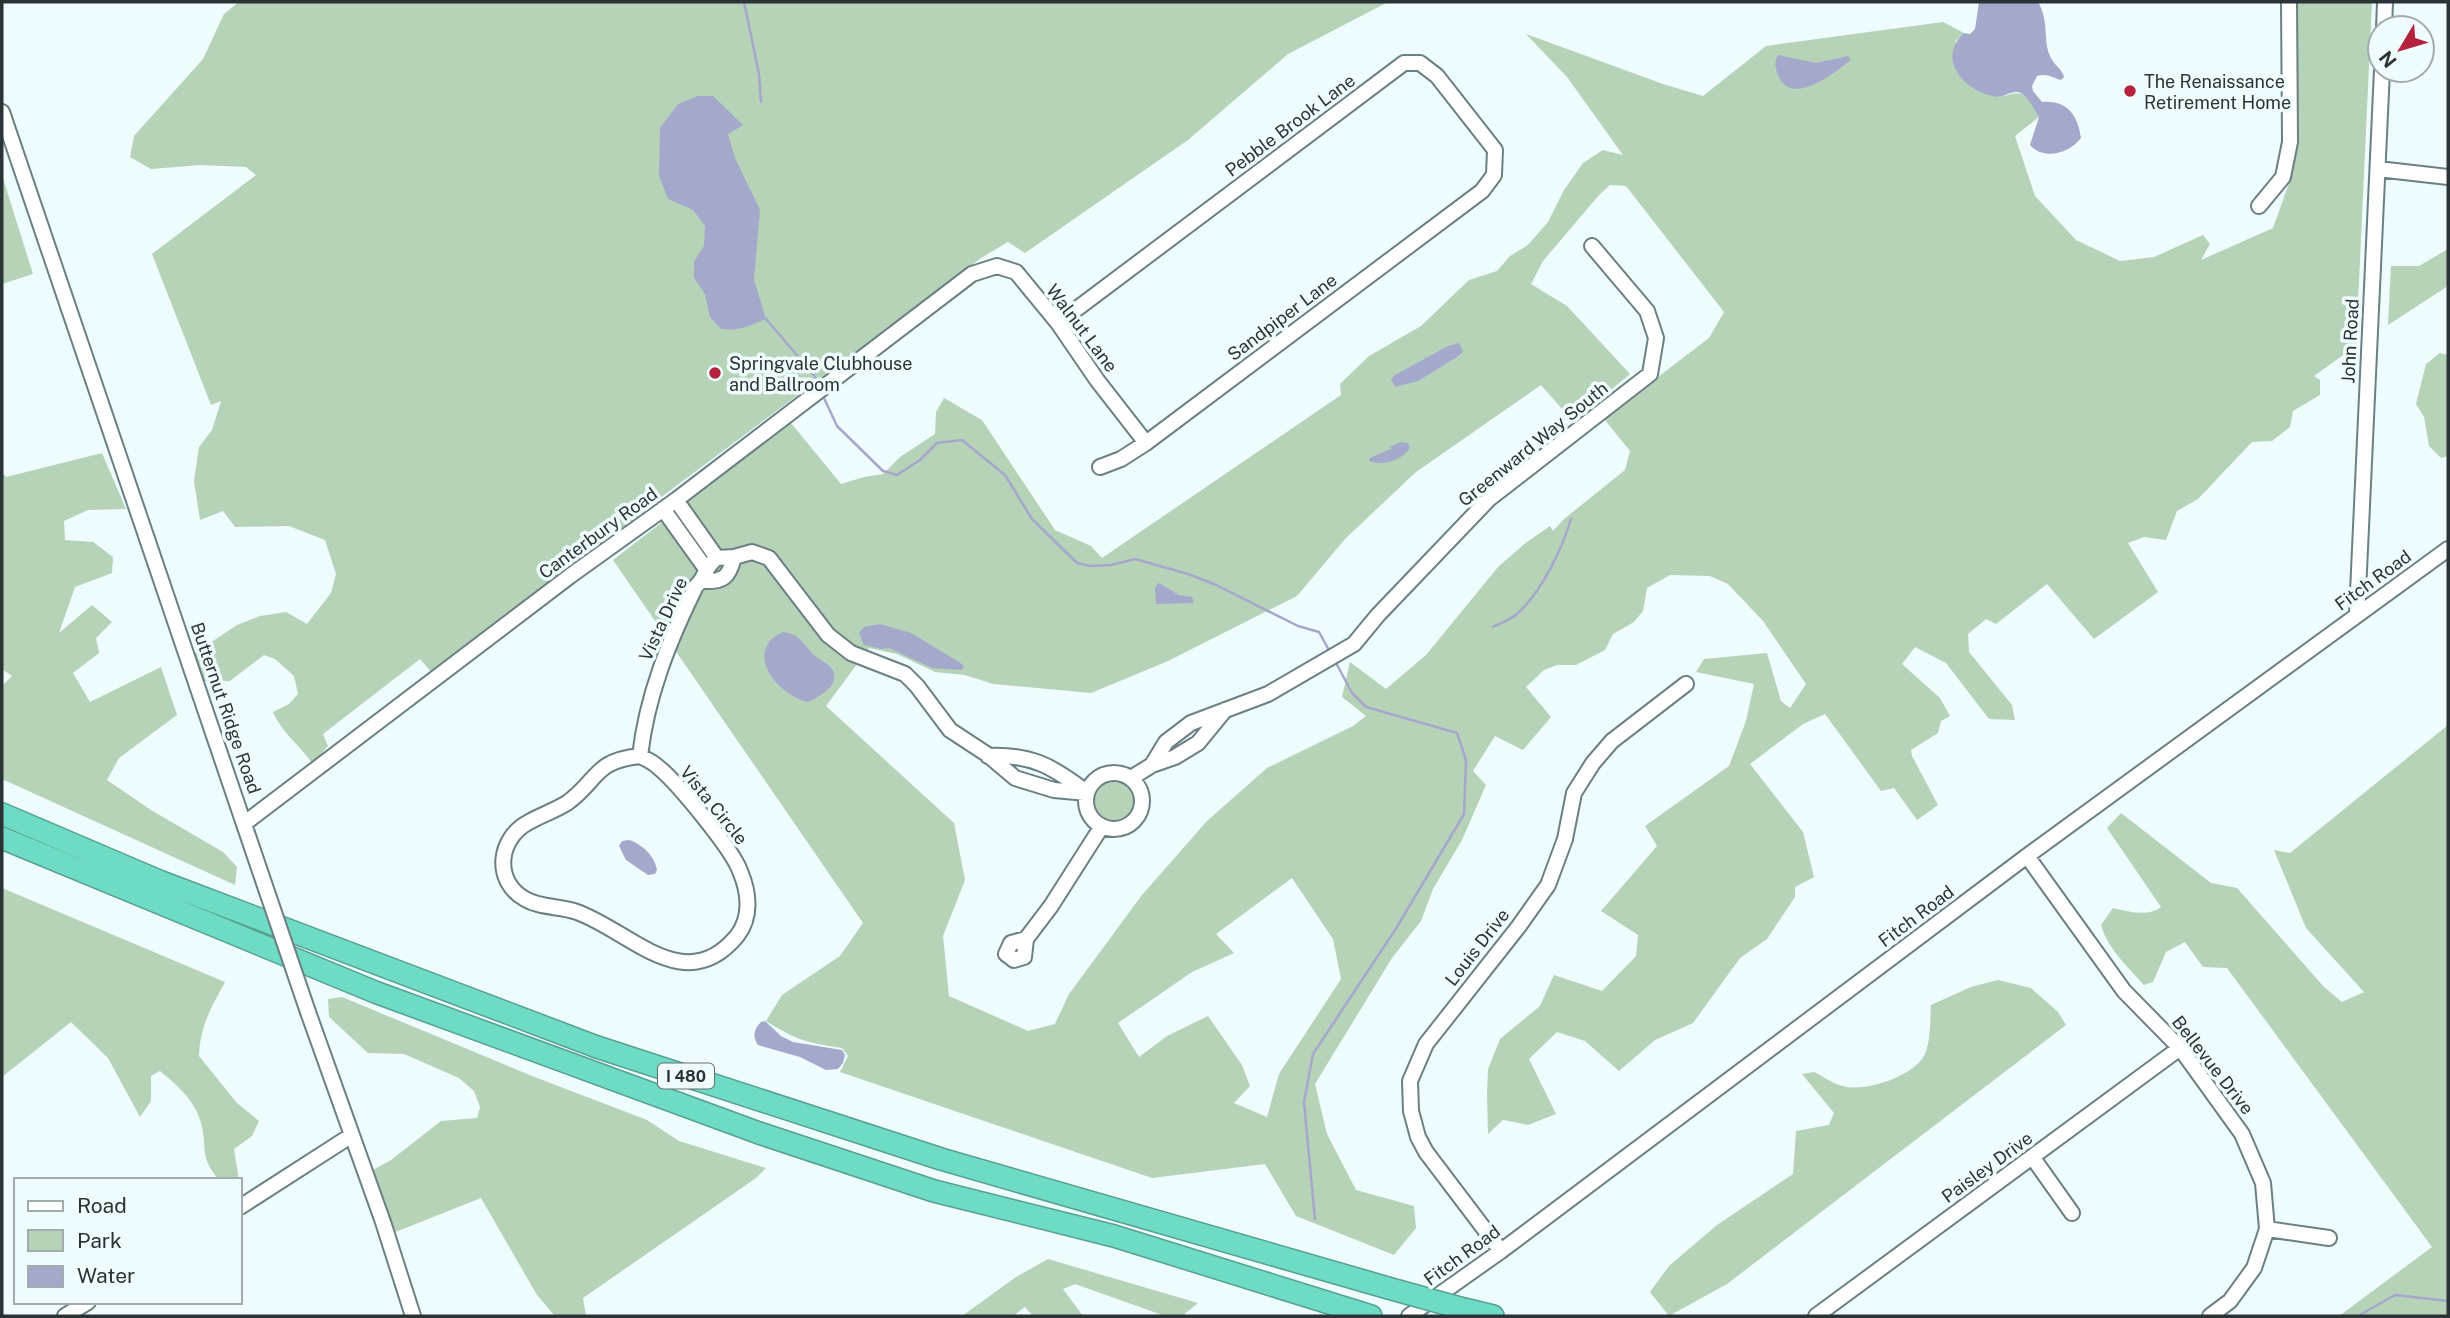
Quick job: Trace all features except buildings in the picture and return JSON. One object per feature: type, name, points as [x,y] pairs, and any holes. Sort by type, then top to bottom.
[{"type":"highway","name":"I 480","points":[[2,814],[159,881],[597,1047],[954,1163],[1493,1316]]},
{"type":"highway","name":"I 480","points":[[2,838],[375,992],[759,1133],[934,1191],[1114,1236],[1364,1314]]},
{"type":"street","points":[[2259,206],[2283,177],[2290,142],[2289,2]]},
{"type":"street","name":"Pebble Brook Lane","points":[[1058,323],[1404,63],[1420,63],[1437,76],[1495,150],[1494,175],[1482,191]]},
{"type":"street","name":"John Road","points":[[2357,614],[2381,84]]},
{"type":"street","name":"Butternut Ridge Road","points":[[2,112],[412,1316]]},
{"type":"street","points":[[2378,169],[2448,177]]},
{"type":"street","name":"Sandpiper Lane","points":[[1100,467],[1121,459],[1146,443],[1482,191]]},
{"type":"street","name":"Greenward Way South","points":[[1152,765],[1166,742],[1191,723],[1268,694],[1354,644],[1378,615],[1489,499],[1650,374],[1656,338],[1647,311],[1592,246]]},
{"type":"street","name":"Walnut Lane","points":[[972,274],[997,266],[1016,272],[1058,323],[1097,380],[1146,443]]},
{"type":"street","name":"Canterbury Road","points":[[245,823],[559,584],[670,505],[972,274]]},
{"type":"street","name":"Vista Drive","points":[[640,756],[644,721],[652,688],[696,586],[708,569],[670,505]]},
{"type":"street","name":"Fitch Road","points":[[1409,1316],[1501,1251],[2027,856],[2448,549]]},
{"type":"street","points":[[734,557],[731,568],[724,578],[717,582],[708,569],[734,557],[752,552],[769,558],[828,635],[850,653],[905,674],[950,730],[1015,778],[1054,790],[1087,793]]},
{"type":"street","name":"Louis Drive","points":[[1501,1251],[1426,1152],[1418,1137],[1411,1111],[1410,1081],[1426,1044],[1548,886],[1565,839],[1574,793],[1593,763],[1612,741],[1686,684]]},
{"type":"street","name":"Greenward Way South","points":[[1131,778],[1198,744],[1226,709]]},
{"type":"street","points":[[988,756],[1013,755],[1038,761],[1060,772],[1087,793]]},
{"type":"street","name":"Vista Circle","points":[[640,756],[658,766],[709,825],[739,867],[748,893],[744,923],[732,942],[715,955],[690,963],[660,956],[576,912],[525,899],[509,885],[504,872],[503,855],[509,839],[527,822],[551,813],[569,801],[600,769],[619,758],[640,756]]},
{"type":"street","points":[[1114,772],[1131,778],[1141,793],[1140,811],[1135,819],[1120,828],[1102,826],[1088,812],[1087,793],[1097,778],[1105,774],[1114,772]]},
{"type":"street","points":[[1026,939],[1102,826]]},
{"type":"street","name":"Bellevue Drive","points":[[2027,856],[2124,991],[2180,1048],[2242,1134],[2263,1183],[2267,1229],[2254,1268],[2230,1301],[2210,1316]]},
{"type":"street","name":"Paisley Drive","points":[[1816,1316],[2180,1048]]},
{"type":"street","points":[[242,1206],[352,1135]]},
{"type":"street","points":[[2033,1157],[2072,1213]]},
{"type":"street","points":[[2267,1229],[2329,1238]]},
{"type":"street","points":[[65,1316],[85,1304]]},
{"type":"green space","points":[[239,2],[1388,2],[1288,54],[1188,140],[1025,253],[1008,242],[981,258],[640,513],[638,520],[433,674],[420,659],[323,734],[328,746],[313,764],[273,712],[289,704],[298,694],[294,676],[275,659],[264,655],[230,681],[201,681],[192,655],[237,625],[260,616],[286,612],[307,624],[331,593],[336,574],[325,540],[289,526],[235,527],[223,511],[200,520],[194,481],[199,447],[212,430],[221,401],[211,405],[152,254],[256,175],[246,167],[200,165],[151,169],[130,157],[134,136],[203,59],[224,14]]},
{"type":"green space","points":[[2296,2],[2372,2],[2371,14],[2366,14],[2366,84],[2368,84],[2356,346],[2314,376],[2320,380],[2320,395],[2293,411],[2290,427],[2272,441],[2252,442],[2198,499],[2177,511],[2166,540],[2144,537],[2128,543],[2158,592],[2094,639],[2047,584],[1996,624],[1986,619],[1968,634],[1969,652],[2012,705],[2015,720],[1989,719],[1946,663],[1915,647],[1902,664],[1940,698],[1950,716],[1941,721],[1938,733],[1911,750],[1938,805],[1917,820],[1894,788],[1881,791],[1825,714],[1803,724],[1750,764],[1803,832],[1814,877],[1795,887],[1795,897],[1767,939],[1740,958],[1693,1023],[1655,1040],[1619,1071],[1585,1041],[1557,1032],[1529,1059],[1556,1114],[1528,1125],[1503,1120],[1488,1134],[1488,1069],[1500,1039],[1540,1006],[1554,975],[1602,991],[1636,956],[1638,935],[1601,911],[1657,846],[1645,826],[1729,766],[1746,721],[1754,684],[1696,672],[1704,659],[1767,653],[1781,701],[1790,708],[1806,684],[1763,621],[1728,584],[1710,576],[1670,575],[1647,588],[1643,611],[1634,622],[1613,634],[1605,650],[1576,665],[1557,665],[1544,670],[1526,687],[1551,717],[1523,750],[1495,736],[1473,771],[1486,785],[1462,840],[1433,889],[1421,921],[1392,958],[1315,1084],[1327,1134],[1356,1190],[1414,1206],[1416,1228],[1394,1255],[1296,1216],[1265,1164],[1152,1178],[840,1072],[848,1056],[842,1048],[802,1040],[766,1021],[782,995],[840,956],[863,923],[613,560],[791,423],[841,484],[883,474],[900,457],[935,434],[936,412],[944,398],[982,420],[1055,530],[1091,546],[1102,558],[1341,395],[1340,384],[1369,356],[1421,326],[1469,280],[1497,271],[1510,256],[1528,245],[1548,222],[1564,190],[1583,163],[1603,150],[1623,155],[1567,77],[1526,34],[1703,96],[1766,46],[1943,22],[1964,33],[1955,42],[2005,96],[2023,94],[2039,117],[2015,136],[2035,196],[2076,240],[2120,261],[2154,257],[2203,235],[2210,244],[2201,260],[2273,228],[2289,183]],"holes":[[[1610,185],[1626,186],[1724,312],[1709,338],[1616,409],[1606,394],[1630,374],[1567,306],[1531,284],[1543,261],[1599,195]],[[1541,385],[1571,419],[1592,404],[1630,451],[1625,470],[1553,531],[1550,526],[1498,567],[1426,655],[1386,689],[1350,662],[1342,697],[1366,716],[1353,726],[1267,768],[1207,821],[1142,895],[1069,994],[1055,1024],[1028,1031],[949,996],[943,936],[965,880],[954,823],[826,706],[869,648],[897,654],[935,672],[965,675],[993,684],[1091,693],[1168,661],[1297,596],[1345,539],[1416,472]],[[1292,878],[1333,939],[1341,979],[1279,1074],[1267,1117],[1234,1103],[1250,1086],[1242,1065],[1208,1016],[1167,1036],[1139,1057],[1118,1023],[1192,972],[1234,953],[1216,934]]]},
{"type":"green space","points":[[2,175],[33,274],[2,284]]},
{"type":"green space","points":[[2448,249],[2448,286],[2388,325],[2391,266],[2419,266]]},
{"type":"green space","points":[[2440,353],[2448,355],[2448,456],[2441,458],[2429,446],[2424,417],[2416,404],[2426,364]]},
{"type":"green space","points":[[102,453],[126,509],[88,510],[64,521],[65,540],[93,542],[113,557],[112,573],[75,587],[59,633],[92,605],[112,622],[96,638],[99,653],[73,673],[90,702],[161,667],[177,715],[119,758],[107,780],[151,810],[223,852],[237,867],[235,885],[2,779],[2,686],[12,676],[2,669],[2,472],[6,477]]},
{"type":"green space","points":[[2448,725],[2448,1316],[2339,1316],[2432,1247],[2227,968],[2203,967],[2185,942],[2166,952],[2153,982],[2144,985],[2119,957],[2108,942],[2101,925],[2113,908],[2144,913],[2161,907],[2107,828],[2121,813],[2211,883],[2237,888],[2324,987],[2342,1002],[2364,992],[2306,928],[2274,850],[2290,853]]},
{"type":"green space","points":[[1114,780],[1130,786],[1136,802],[1130,818],[1114,824],[1098,818],[1092,802],[1098,786]]},
{"type":"green space","points":[[2,888],[225,982],[204,1026],[199,1056],[237,1103],[259,1121],[252,1136],[234,1149],[239,1178],[217,1178],[206,1158],[198,1115],[179,1088],[160,1071],[151,1076],[151,1101],[140,1117],[108,1058],[71,1022],[2,1077]]},
{"type":"green space","points":[[1998,980],[2031,988],[2058,1012],[2066,1025],[1727,1284],[1669,1316],[1650,1292],[1669,1266],[1717,1225],[1793,1174],[1796,1131],[1829,1125],[1834,1113],[1802,1074],[1814,1072],[1836,1084],[1852,1087],[1864,1087],[1901,1075],[1920,1062],[1925,1054],[1931,1005],[1971,987]]},
{"type":"green space","points":[[342,997],[532,1076],[647,1120],[679,1141],[766,1168],[756,1178],[583,1298],[586,1316],[555,1316],[537,1295],[481,1198],[393,1233],[373,1170],[391,1160],[441,1121],[477,1118],[480,1107],[474,1091],[459,1078],[404,1054],[368,1053],[329,1017],[328,999]]},
{"type":"green space","points":[[1048,1259],[1198,1303],[1182,1316],[1165,1316],[1075,1284],[1063,1289],[1083,1316],[1033,1316],[1025,1307],[1013,1316],[962,1316],[1016,1277]]},
{"type":"water","points":[[1979,2],[2038,2],[2044,17],[2048,52],[2064,77],[2061,80],[2047,75],[2037,76],[2032,86],[2033,91],[2042,102],[2065,106],[2074,116],[2081,138],[2070,148],[2049,154],[2036,150],[2030,145],[2039,117],[2024,96],[2018,92],[1995,97],[1981,92],[1963,80],[1957,71],[1953,52],[1964,33],[1970,34],[1975,29]]},
{"type":"water","points":[[1778,55],[1816,63],[1848,56],[1851,60],[1825,79],[1804,88],[1794,89],[1785,85],[1779,77],[1776,66]]},
{"type":"water","points":[[698,96],[713,96],[743,125],[728,134],[735,158],[760,210],[754,280],[766,319],[739,329],[721,329],[710,317],[705,294],[694,278],[694,261],[704,246],[705,226],[693,210],[668,199],[659,176],[660,128],[678,104]]},
{"type":"water","points":[[1459,343],[1463,352],[1457,357],[1418,381],[1395,387],[1391,379],[1395,375],[1448,346]]},
{"type":"water","points":[[1401,442],[1408,443],[1410,448],[1402,456],[1385,463],[1369,461],[1370,458]]},
{"type":"water","points":[[1159,583],[1179,595],[1192,597],[1194,603],[1156,604],[1155,587]]},
{"type":"water","points":[[880,624],[911,633],[959,662],[964,666],[962,670],[932,668],[889,648],[864,645],[859,633],[864,627]]},
{"type":"water","points":[[783,632],[797,637],[832,669],[834,680],[828,690],[808,702],[785,690],[768,671],[765,649],[771,640]]},
{"type":"water","points":[[629,840],[651,855],[656,865],[655,874],[648,875],[626,860],[619,846],[622,841]]},
{"type":"water","points":[[765,1021],[781,1036],[793,1042],[842,1050],[845,1055],[843,1063],[838,1069],[826,1070],[800,1057],[758,1045],[754,1036],[755,1030]]},
{"type":"waterway","points":[[744,2],[759,74],[761,102]]},
{"type":"waterway","points":[[766,319],[818,383]]},
{"type":"waterway","points":[[823,396],[837,426],[883,471],[897,475],[920,460],[937,443],[962,440],[1005,475],[1032,519],[1077,563],[1090,566],[1111,565],[1135,559],[1188,574],[1298,626],[1319,632],[1330,652]]},
{"type":"waterway","points":[[1493,627],[1517,614],[1534,595],[1556,557],[1571,519]]},
{"type":"waterway","points":[[1315,1219],[1304,1102],[1313,1054],[1397,927],[1464,814],[1466,760],[1457,733],[1366,707],[1352,693],[1335,661]]},
{"type":"waterway","points":[[2358,1316],[2395,1295],[2448,1301]]},
{"type":"place","name":"The Renaissance Retirement Home","points":[[2130,91]]},
{"type":"place","name":"Springvale Clubhouse and Ballroom","points":[[715,373]]}]
